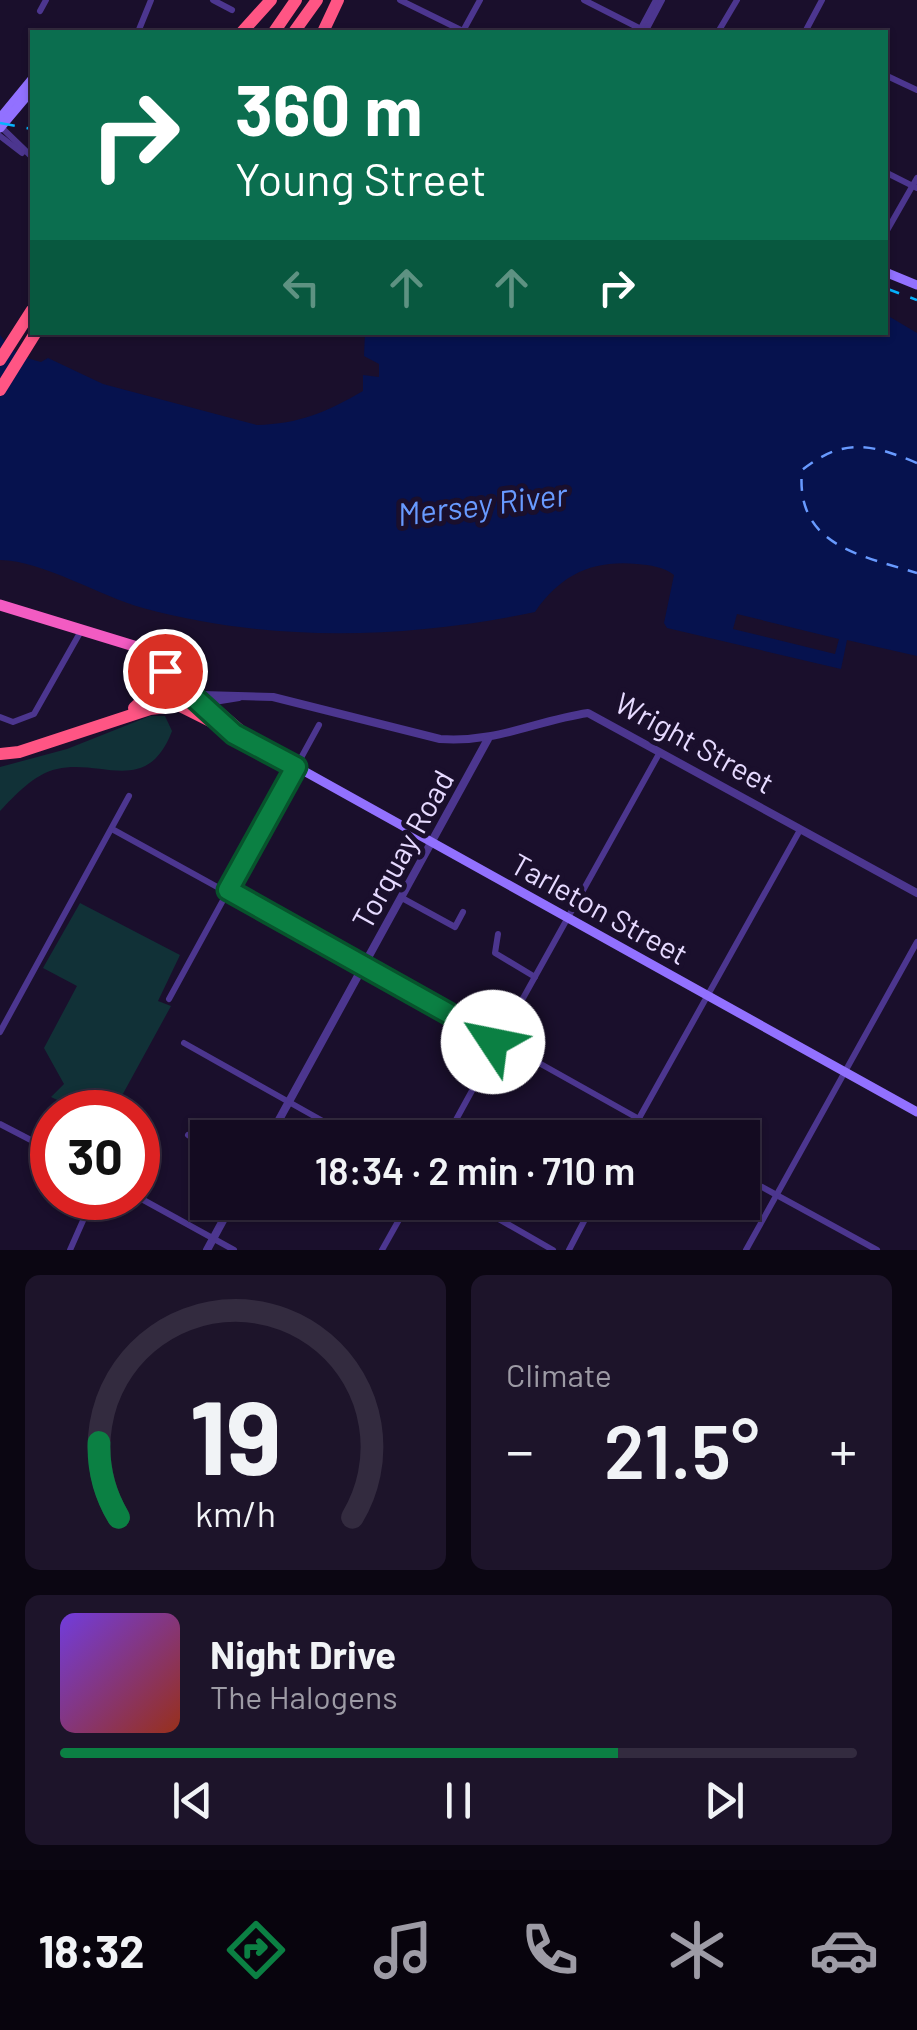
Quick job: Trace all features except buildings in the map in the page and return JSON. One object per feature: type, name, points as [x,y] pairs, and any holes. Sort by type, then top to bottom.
[{"type":"highway","points":[[244,29],[271,0]]},
{"type":"highway","points":[[275,30],[296,0]]},
{"type":"highway","points":[[295,30],[317,0]]},
{"type":"highway","points":[[324,30],[338,0]]},
{"type":"highway","points":[[0,360],[30,310]]},
{"type":"highway","points":[[0,390],[34,335]]},
{"type":"highway","name":"Tarleton Street","points":[[0,604],[156,655],[234,734],[259,746]]},
{"type":"highway","name":"Tarleton Street","points":[[125,642],[259,746]]},
{"type":"highway","points":[[113,720],[160,685],[160,671],[154,662]]},
{"type":"highway","points":[[134,708],[200,699]]},
{"type":"highway","points":[[0,752],[200,699]]},
{"type":"highway","points":[[178,706],[234,734]]},
{"type":"main road","points":[[0,130],[30,82]]},
{"type":"main road","points":[[0,130],[30,92]]},
{"type":"main road","points":[[888,275],[917,288]]},
{"type":"main road","name":"Tarleton Street","points":[[259,746],[917,1112]]},
{"type":"street","points":[[40,11],[46,0]]},
{"type":"street","points":[[138,30],[151,0]]},
{"type":"street","points":[[213,0],[232,10]]},
{"type":"street","points":[[400,0],[459,30]]},
{"type":"street","points":[[464,30],[480,0]]},
{"type":"street","points":[[584,0],[637,30]]},
{"type":"street","points":[[642,30],[659,0]]},
{"type":"street","points":[[719,30],[736,0]]},
{"type":"street","points":[[805,30],[822,0]]},
{"type":"street","points":[[888,76],[917,90]]},
{"type":"street","points":[[0,130],[19,152],[30,157]]},
{"type":"street","points":[[0,130],[30,156]]},
{"type":"street","points":[[888,173],[916,183],[888,229]]},
{"type":"street","points":[[0,717],[13,722],[34,714],[81,631]]},
{"type":"street","name":"Wright Street","points":[[200,699],[258,696],[440,738],[488,740],[588,712],[917,893]]},
{"type":"street","points":[[170,999],[319,724]]},
{"type":"street","name":"Torquay Road","points":[[279,1120],[488,740]]},
{"type":"street","points":[[456,1120],[661,752]]},
{"type":"street","points":[[0,1032],[128,796]]},
{"type":"street","points":[[112,829],[642,1120]]},
{"type":"street","points":[[639,1118],[800,830]]},
{"type":"street","points":[[402,898],[455,927],[462,912]]},
{"type":"street","points":[[498,934],[495,953],[535,978]]},
{"type":"street","points":[[746,1250],[917,942]]},
{"type":"street","points":[[184,1043],[321,1120]]},
{"type":"street","points":[[0,1136],[2,1125],[30,1140]]},
{"type":"street","points":[[760,1186],[877,1250]]},
{"type":"street","points":[[160,1209],[234,1250]]},
{"type":"street","points":[[70,1250],[84,1220]]},
{"type":"street","points":[[207,1250],[224,1220]]},
{"type":"street","points":[[382,1250],[399,1220]]},
{"type":"street","points":[[500,1220],[554,1250]]},
{"type":"street","points":[[568,1250],[584,1220]]},
{"type":"green space","points":[[150,716],[165,716],[172,731],[162,751],[150,763],[122,771],[57,769],[40,775],[0,811],[0,767],[67,749]]},
{"type":"green space","points":[[80,903],[180,955],[158,1001],[171,1006],[125,1090],[58,1090],[64,1084],[44,1048],[77,986],[43,968]]},
{"type":"water","name":"Mersey River","points":[[888,316],[917,333],[917,656],[847,640],[841,669],[667,628],[664,623],[674,575],[642,564],[605,565],[578,573],[555,588],[535,612],[437,628],[339,633],[289,632],[192,619],[126,603],[35,566],[0,560],[0,335],[28,358],[41,362],[48,358],[103,384],[257,425],[312,416],[363,391],[363,375],[379,377],[379,364],[364,356],[365,335],[888,335]]},
{"type":"pier","points":[[737,614],[839,639],[835,654],[733,629]]},
{"type":"ferry route","points":[[917,463],[886,451],[858,447],[831,452],[802,470],[803,495],[809,515],[820,531],[853,552],[917,573]]},
{"type":"railway","points":[[0,123],[30,129]]},
{"type":"railway","points":[[888,289],[917,300]]},
{"type":"route","points":[[165,671],[234,734],[296,767],[228,890],[364,964],[494,1039],[493,1042]]}]
